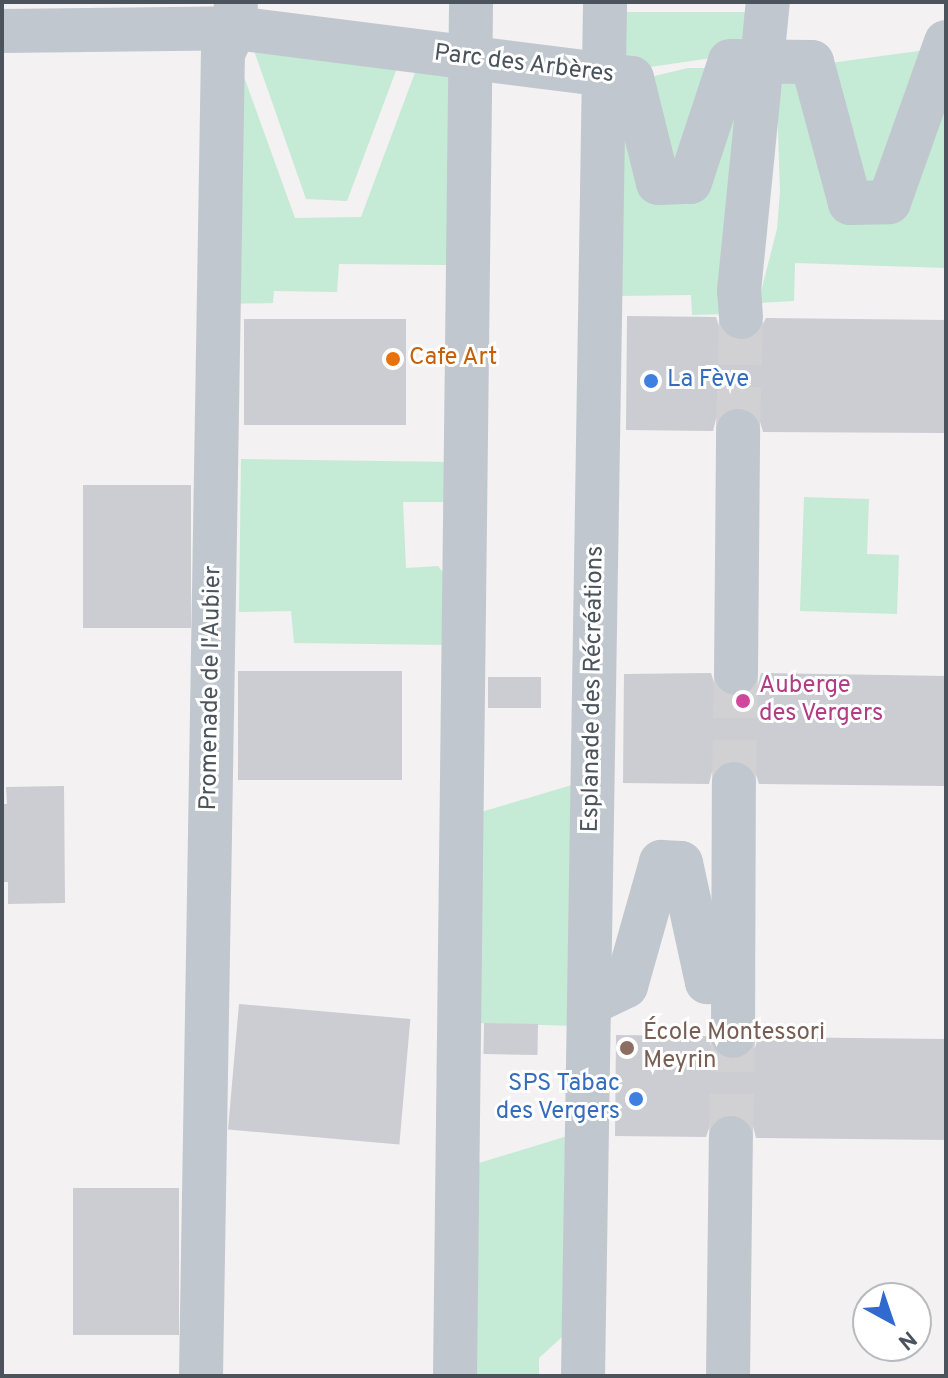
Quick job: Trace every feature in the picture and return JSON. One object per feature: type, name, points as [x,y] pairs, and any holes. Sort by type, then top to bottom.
[{"type":"street","points":[[455,1376],[471,2]]},
{"type":"street","name":"Esplanade des Récréations","points":[[583,1376],[605,2]]},
{"type":"street","points":[[741,317],[739,291],[768,2]]},
{"type":"street","name":"Parc des Arbères","points":[[2,31],[235,15],[470,57],[632,78],[658,183],[690,182],[730,61],[812,62],[850,203],[889,202],[946,42]]},
{"type":"street","name":"Promenade de l'Aubier","points":[[201,1376],[222,69],[223,53],[235,15]]},
{"type":"street","points":[[736,673],[738,431]]},
{"type":"street","points":[[733,1036],[734,784]]},
{"type":"street","points":[[589,1004],[626,986],[661,862],[681,863],[707,982],[733,982]]},
{"type":"street","points":[[728,1376],[731,1138]]},
{"type":"green space","points":[[613,12],[758,12],[753,52],[643,68],[613,65]]},
{"type":"green space","points":[[250,39],[400,60],[347,201],[306,199]]},
{"type":"green space","points":[[933,49],[882,192],[855,192],[823,64]]},
{"type":"green space","points":[[235,52],[295,218],[361,217],[419,62],[460,66],[457,258],[446,265],[339,264],[337,292],[274,291],[273,303],[224,304]]},
{"type":"green space","points":[[946,66],[946,268],[795,263],[794,301],[758,303],[777,229],[780,192],[776,70],[805,70],[841,210],[895,212]]},
{"type":"green space","points":[[688,68],[715,68],[682,172],[663,173],[642,79]]},
{"type":"green space","points":[[751,72],[730,314],[692,315],[691,295],[620,296],[612,86],[647,190]]},
{"type":"green space","points":[[241,459],[455,462],[455,487],[443,502],[403,502],[406,568],[438,566],[452,584],[451,645],[294,643],[291,611],[239,612]]},
{"type":"green space","points":[[804,497],[869,499],[867,554],[899,555],[897,614],[800,611]]},
{"type":"green space","points":[[582,782],[577,1026],[477,1023],[471,815]]},
{"type":"green space","points":[[577,1133],[574,1326],[539,1358],[539,1376],[463,1376],[466,1167]]},
{"type":"building","points":[[627,316],[716,317],[721,332],[730,339],[742,342],[756,337],[766,318],[946,320],[946,433],[763,432],[759,418],[750,409],[739,406],[725,410],[716,419],[713,431],[626,430]]},
{"type":"building","points":[[244,319],[406,319],[406,425],[244,425]]},
{"type":"building","points":[[83,485],[191,485],[191,628],[83,628]]},
{"type":"building","points":[[238,671],[402,671],[402,780],[238,780]]},
{"type":"building","points":[[711,673],[715,686],[724,695],[735,698],[749,694],[758,685],[761,673],[946,676],[946,786],[759,784],[755,771],[747,763],[735,759],[721,763],[712,772],[709,784],[623,783],[624,674]]},
{"type":"building","points":[[488,677],[541,677],[541,708],[488,708]]},
{"type":"building","points":[[64,786],[65,903],[8,904],[8,882],[2,882],[2,804],[7,804],[6,787]]},
{"type":"building","points":[[239,1004],[410,1019],[399,1145],[228,1130]]},
{"type":"building","points":[[484,1023],[538,1024],[537,1055],[483,1054]]},
{"type":"building","points":[[616,1035],[708,1036],[712,1049],[720,1057],[732,1061],[746,1057],[755,1048],[758,1037],[946,1039],[946,1140],[756,1138],[753,1126],[744,1117],[731,1113],[718,1117],[710,1125],[706,1137],[615,1136]]},
{"type":"building","points":[[73,1188],[179,1188],[179,1335],[73,1335]]},
{"type":"tunnel","points":[[738,431],[741,317]]},
{"type":"tunnel","points":[[734,784],[736,673]]},
{"type":"tunnel","points":[[731,1138],[733,1036]]},
{"type":"place","name":"Cafe Art","points":[[393,359]]},
{"type":"place","name":"La Fève","points":[[651,381]]},
{"type":"place","name":"Auberge des Vergers","points":[[743,701]]},
{"type":"place","name":"École Montessori Meyrin","points":[[627,1048]]},
{"type":"place","name":"SPS Tabac des Vergers","points":[[636,1099]]}]
